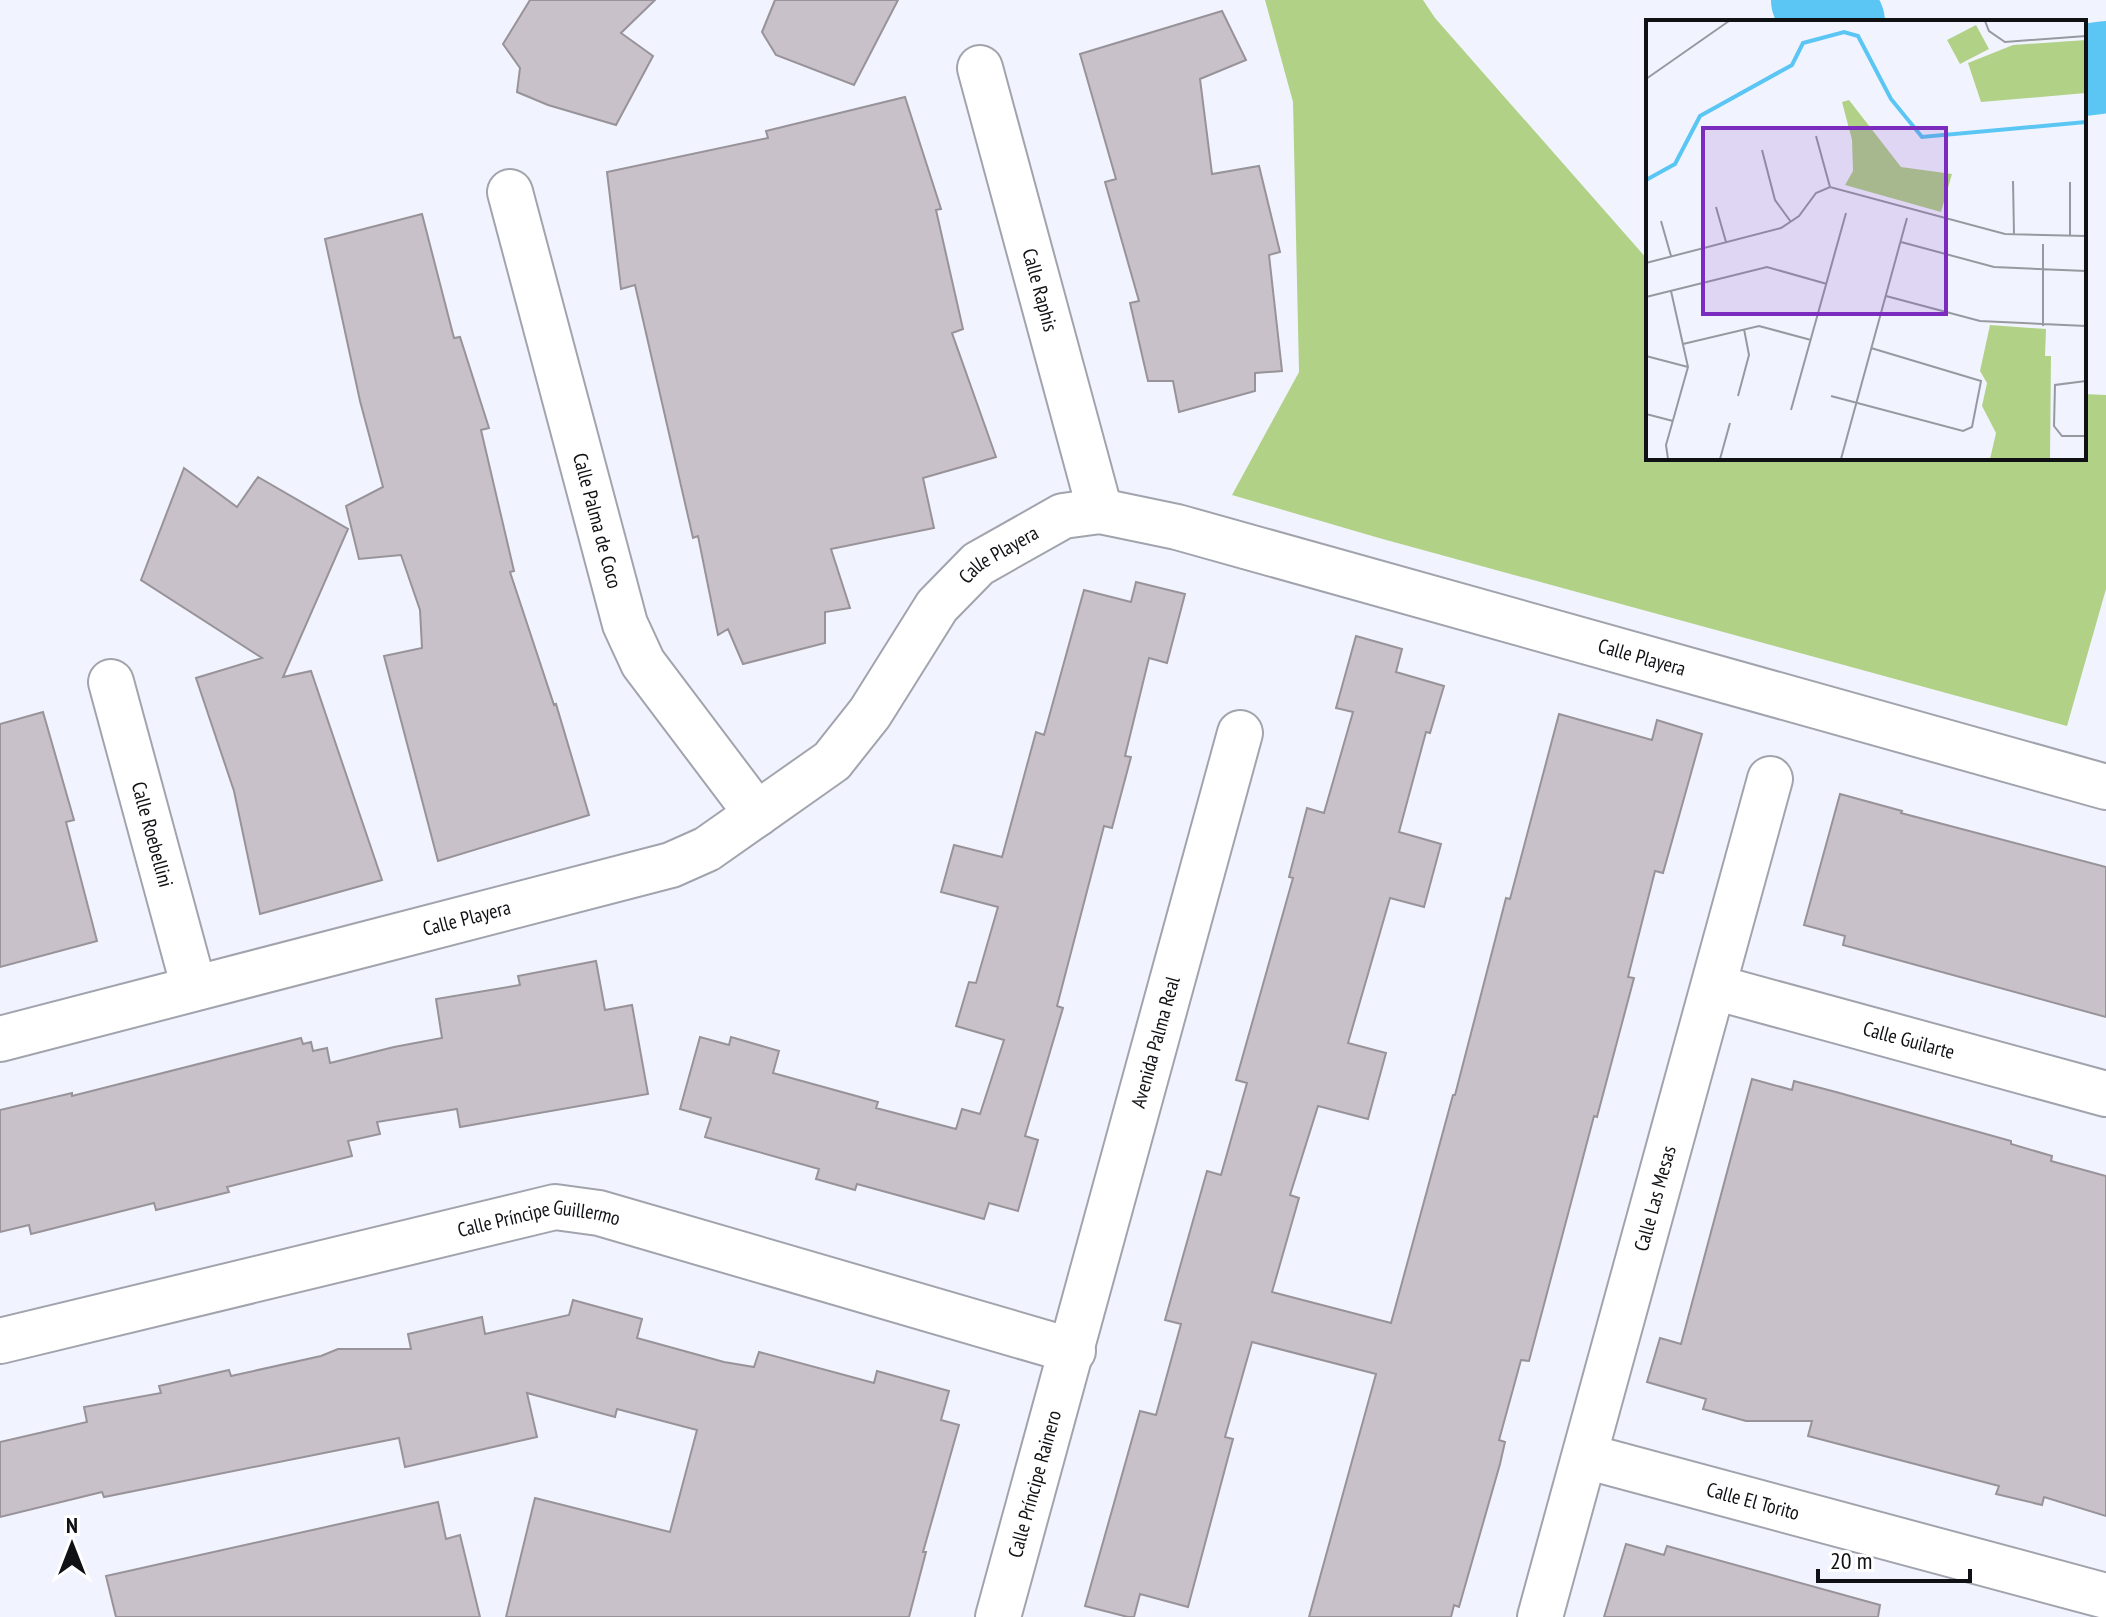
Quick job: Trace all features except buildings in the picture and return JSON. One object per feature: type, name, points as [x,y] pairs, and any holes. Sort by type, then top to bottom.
[{"type":"street","name":"Calle Raphis","points":[[980,68],[1100,511]]},
{"type":"street","name":"Calle Palma de Coco","points":[[510,192],[625,624],[643,663],[757,814]]},
{"type":"street","name":"Calle Playera","points":[[0,1039],[671,865],[707,849],[832,761],[870,713],[937,606],[978,564],[1063,516],[1100,511],[1177,527],[2106,787]]},
{"type":"street","name":"Calle Roebellini","points":[[111,682],[194,988]]},
{"type":"street","name":"Avenida Palma Real","points":[[1073,1351],[1240,733]]},
{"type":"street","name":"Calle Las Mesas","points":[[1540,1617],[1770,779]]},
{"type":"street","name":"Calle Guilarte","points":[[1714,987],[2106,1094]]},
{"type":"street","name":"Calle Príncipe Guillermo","points":[[0,1341],[555,1207],[599,1213],[1073,1351]]},
{"type":"street","name":"Calle Príncipe Rainero","points":[[998,1617],[1073,1351]]},
{"type":"street","name":"Calle El Torito","points":[[1585,1456],[2106,1596]]},
{"type":"green space","points":[[1265,0],[1423,0],[1435,18],[1646,258],[1646,460],[2086,460],[2086,394],[2106,395],[2106,589],[2067,726],[1232,495],[1299,372],[1293,102]]},
{"type":"waterway","points":[[1817,0],[1837,20]]},
{"type":"waterway","points":[[2086,70],[2106,67]]}]
